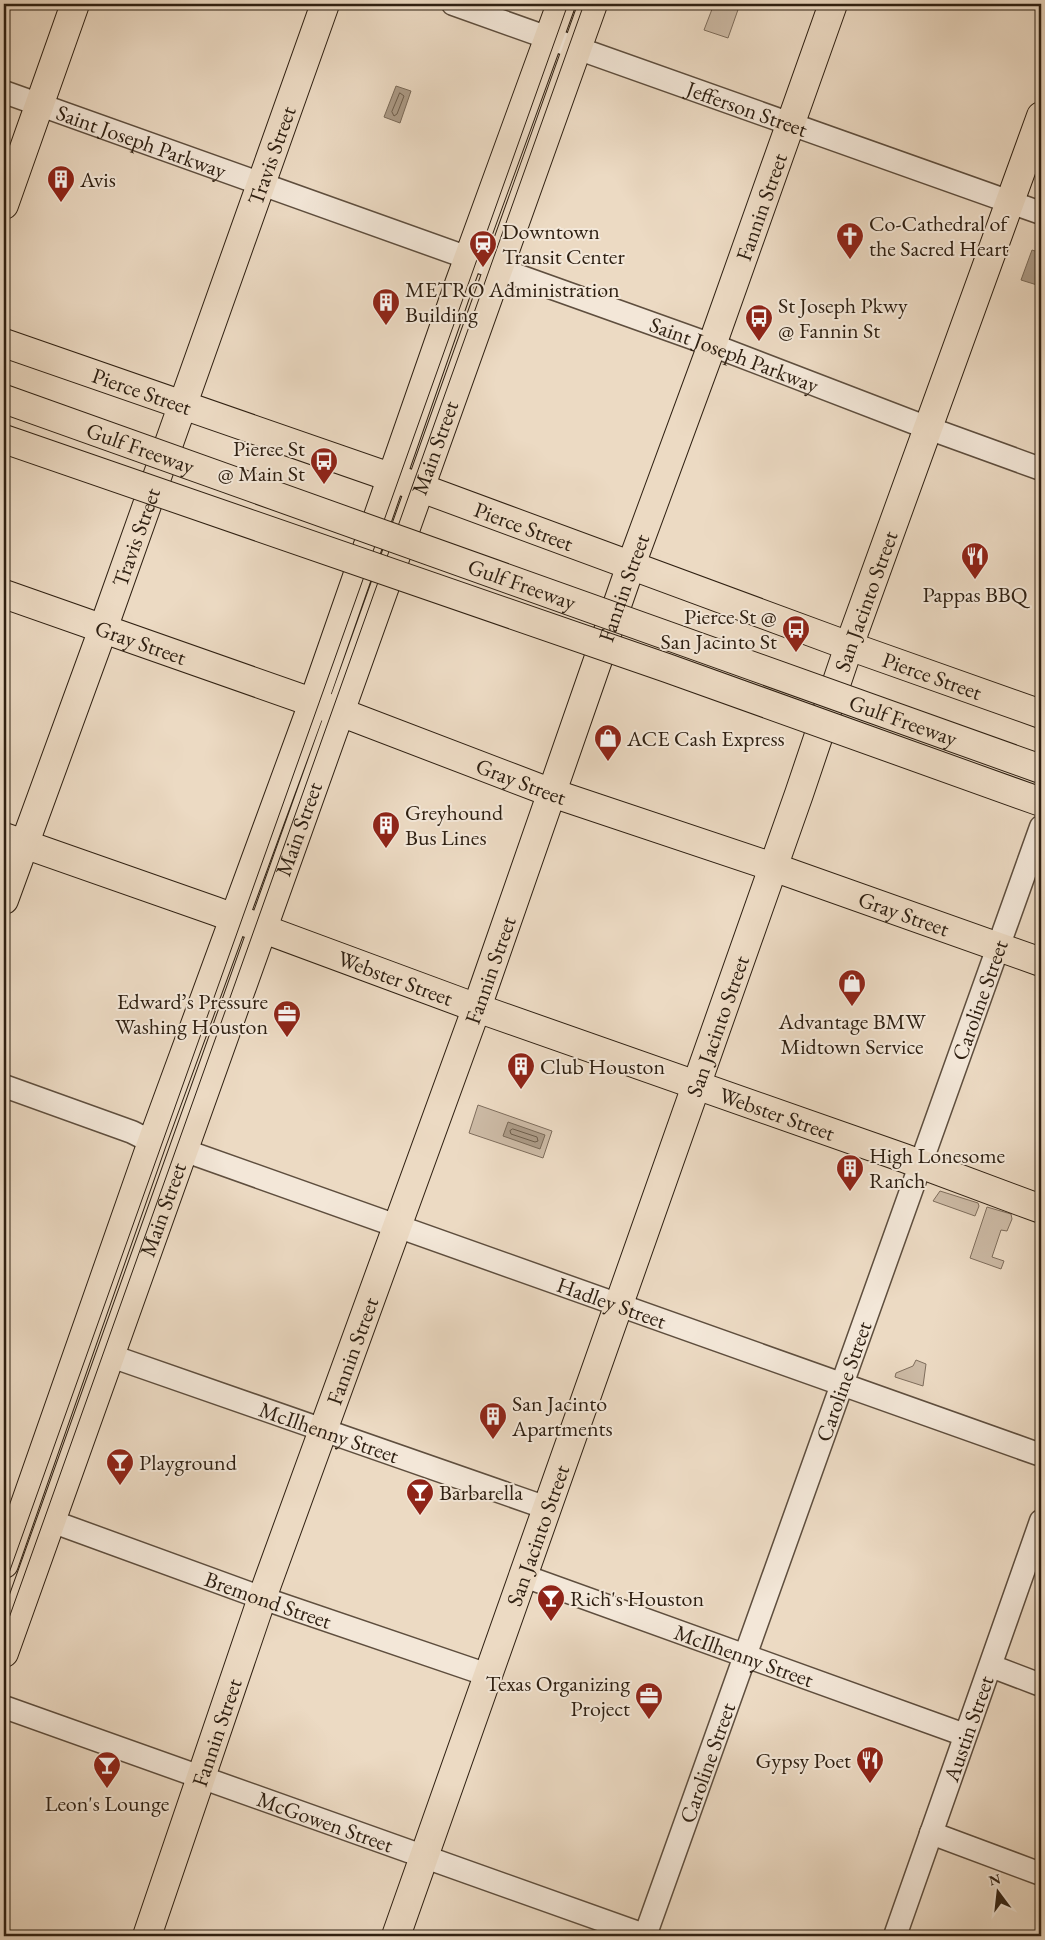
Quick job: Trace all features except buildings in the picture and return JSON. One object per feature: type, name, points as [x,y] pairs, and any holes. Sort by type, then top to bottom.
[{"type":"main road","points":[[4,205],[75,4]]},
{"type":"main road","name":"Travis Street","points":[[4,900],[14,840],[103,629],[325,4]]},
{"type":"main road","name":"Main Street","points":[[4,1564],[152,1142],[313,703],[468,259],[561,4]]},
{"type":"main road","name":"Main Street","points":[[4,1653],[593,4]]},
{"type":"main road","name":"Fannin Street","points":[[147,1936],[262,1598],[325,1430],[477,1008],[631,565],[712,345],[833,4]]},
{"type":"main road","name":"San Jacinto Street","points":[[396,1936],[773,867],[849,646],[1041,116]]},
{"type":"main road","name":"Pierce Street","points":[[4,343],[420,488],[849,646],[1041,714]]},
{"type":"main road","name":"Gulf Freeway","points":[[4,399],[1041,769]]},
{"type":"main road","name":"Gulf Freeway","points":[[4,440],[667,668],[1041,802]]},
{"type":"main road","name":"Gray Street","points":[[4,594],[340,712],[552,794],[773,867],[1041,962]]},
{"type":"main road","name":"Webster Street","points":[[14,840],[234,918],[477,1008],[1041,1209]]},
{"type":"street","name":"Jefferson Street","points":[[453,4],[1041,213]]},
{"type":"street","name":"Saint Joseph Parkway","points":[[4,92],[497,270],[712,345],[1041,469]]},
{"type":"street","name":"Caroline Street","points":[[646,1936],[1041,827]]},
{"type":"street","points":[[4,1086],[132,1132],[152,1142]]},
{"type":"street","name":"Hadley Street","points":[[183,1150],[1041,1455]]},
{"type":"street","name":"McIlhenny Street","points":[[111,1356],[547,1508]]},
{"type":"street","name":"Bremond Street","points":[[51,1521],[262,1598],[488,1675]]},
{"type":"street","name":"Austin Street","points":[[895,1936],[1041,1521]]},
{"type":"street","name":"McIlhenny Street","points":[[524,1576],[746,1658],[965,1735]]},
{"type":"street","points":[[991,1666],[1041,1685]]},
{"type":"street","name":"McGowen Street","points":[[4,1707],[646,1936]]},
{"type":"street","points":[[931,1833],[1041,1874]]},
{"type":"shaded area","points":[[714,4],[740,4],[728,38],[704,30]]},
{"type":"shaded area","points":[[478,1105],[552,1131],[543,1158],[469,1133]]},
{"type":"shaded area","points":[[940,1191],[978,1203],[979,1206],[975,1216],[933,1201]]},
{"type":"shaded area","points":[[987,1207],[1011,1214],[1012,1219],[1007,1231],[1001,1230],[992,1257],[1004,1261],[1001,1269],[970,1258]]},
{"type":"shaded area","points":[[916,1360],[926,1364],[923,1386],[895,1377],[896,1373],[913,1366]]},
{"type":"water","points":[[396,86],[411,91],[400,123],[384,117]]},
{"type":"water","points":[[1032,250],[1041,253],[1041,272],[1037,285],[1021,280]]},
{"type":"water","points":[[508,1122],[545,1135],[540,1149],[503,1136]]},
{"type":"tram line","points":[[4,1587],[568,4]]},
{"type":"tram line","points":[[4,1632],[584,4]]},
{"type":"place","name":"Avis","points":[[61,203]]},
{"type":"place","name":"Co-Cathedral of the Sacred Heart","points":[[850,260]]},
{"type":"place","name":"Downtown Transit Center","points":[[483,268]]},
{"type":"place","name":"METRO Administration Building","points":[[386,326]]},
{"type":"place","name":"St Joseph Pkwy @ Fannin St","points":[[759,342]]},
{"type":"place","name":"Pierce St @ Main St","points":[[324,485]]},
{"type":"place","name":"Pappas BBQ","points":[[975,580]]},
{"type":"place","name":"Pierce St @ San Jacinto St","points":[[796,653]]},
{"type":"place","name":"ACE Cash Express","points":[[608,762]]},
{"type":"place","name":"Greyhound Bus Lines","points":[[386,849]]},
{"type":"place","name":"Advantage BMW Midtown Service","points":[[852,1007]]},
{"type":"place","name":"Edward’s Pressure Washing Houston","points":[[287,1038]]},
{"type":"place","name":"Club Houston","points":[[521,1090]]},
{"type":"place","name":"High Lonesome Ranch","points":[[850,1192]]},
{"type":"place","name":"San Jacinto Apartments","points":[[493,1440]]},
{"type":"place","name":"Playground","points":[[120,1486]]},
{"type":"place","name":"Barbarella","points":[[420,1516]]},
{"type":"place","name":"Rich's Houston","points":[[551,1622]]},
{"type":"place","name":"Texas Organizing Project","points":[[649,1720]]},
{"type":"place","name":"Gypsy Poet","points":[[870,1784]]},
{"type":"place","name":"Leon's Lounge","points":[[107,1789]]}]
